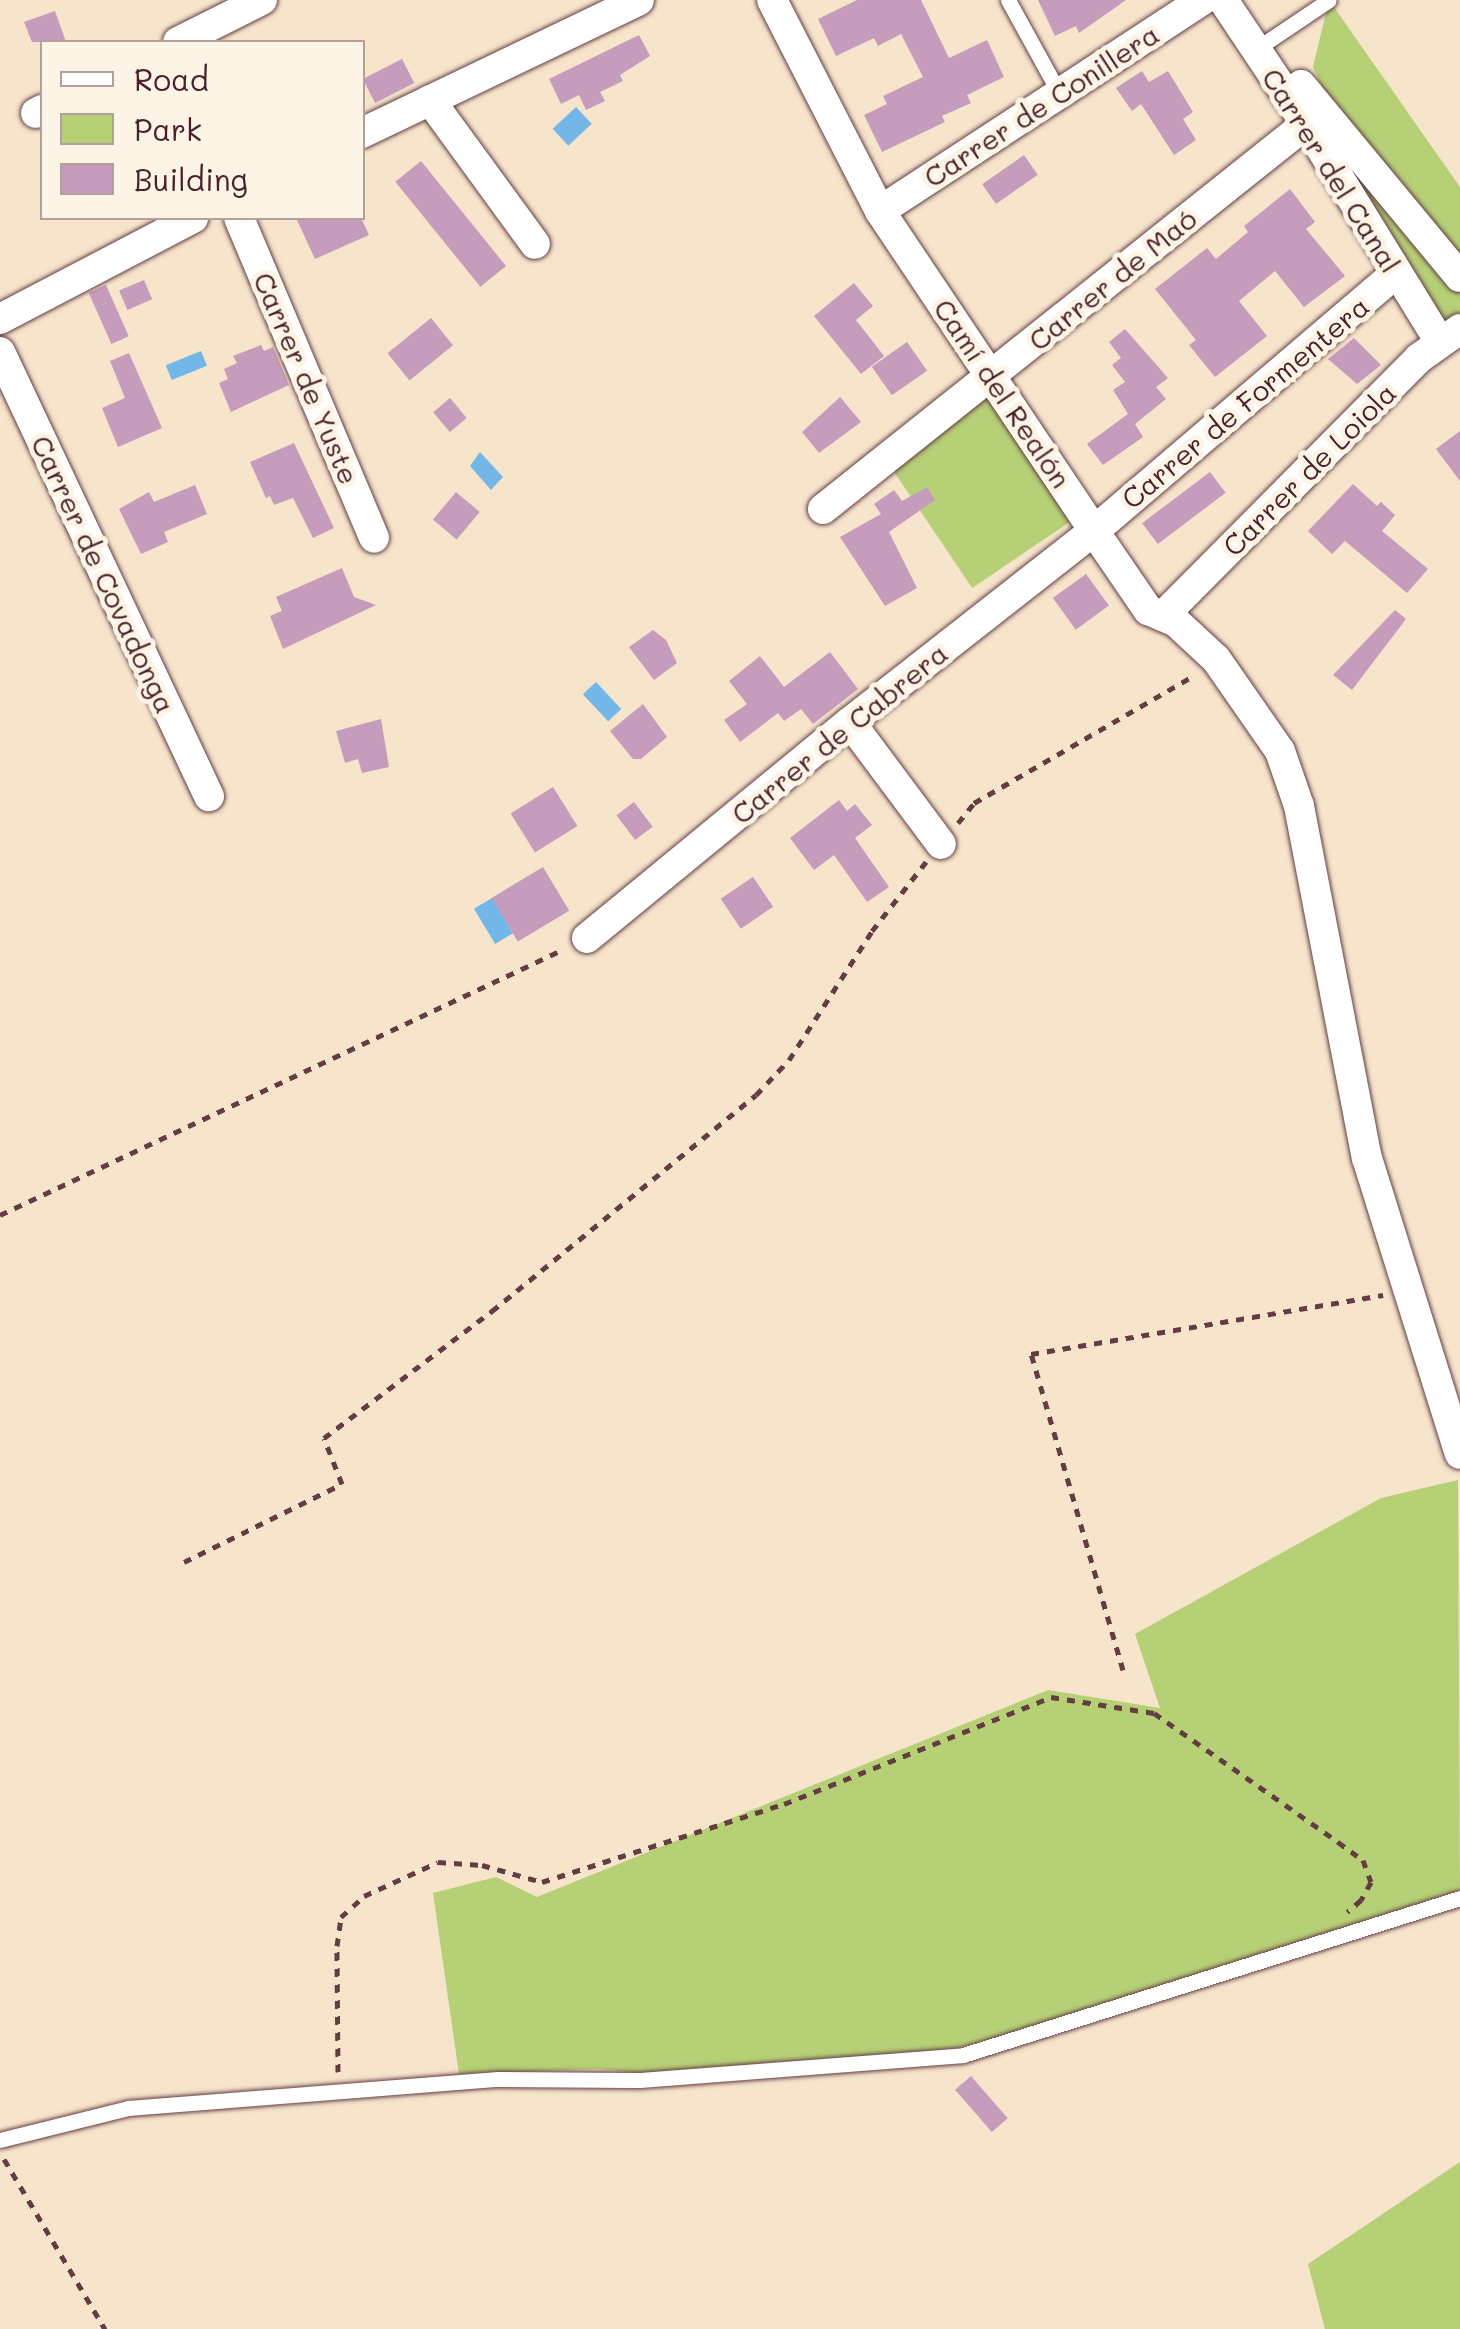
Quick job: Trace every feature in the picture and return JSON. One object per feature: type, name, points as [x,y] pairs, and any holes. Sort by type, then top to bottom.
[{"type":"street","points":[[182,40],[262,0]]},
{"type":"street","points":[[365,132],[639,0]]},
{"type":"street","name":"Camí del Realón","points":[[772,0],[880,211],[1148,610],[1176,622],[1216,659],[1280,751],[1300,806],[1367,1158],[1406,1294],[1460,1454]]},
{"type":"street","name":"Carrer de Conillera","points":[[880,211],[1204,0]]},
{"type":"street","name":"Carrer del Canal","points":[[1223,0],[1306,124],[1396,274],[1450,335]]},
{"type":"street","points":[[1235,0],[1460,277]]},
{"type":"street","points":[[430,100],[534,244]]},
{"type":"street","name":"Carrer de Maó","points":[[823,509],[1306,124]]},
{"type":"street","points":[[0,319],[190,220]]},
{"type":"street","name":"Carrer de Yuste","points":[[240,220],[374,538]]},
{"type":"street","name":"Carrer de Formentera","points":[[1094,530],[1396,274]]},
{"type":"street","name":"Carrer de Loiola","points":[[1163,616],[1450,335]]},
{"type":"street","name":"Carrer de Covadonga","points":[[0,352],[10,393],[208,796]]},
{"type":"street","name":"Carrer de Cabrera","points":[[587,938],[850,722],[1094,530]]},
{"type":"street","points":[[850,722],[941,844]]},
{"type":"lane","points":[[1008,0],[1058,92]]},
{"type":"lane","points":[[1268,42],[1329,0]]},
{"type":"lane","points":[[0,2140],[128,2108],[338,2089],[498,2079],[641,2080],[963,2055],[1040,2034],[1460,1898]]},
{"type":"path","points":[[184,1562],[342,1484],[324,1438],[492,1311],[756,1095],[790,1060],[872,931],[974,803],[1186,682],[1216,659]]},
{"type":"path","points":[[0,1215],[587,938]]},
{"type":"path","points":[[1123,1670],[1031,1354],[1355,1296],[1406,1294]]},
{"type":"path","points":[[338,2089],[341,1916],[364,1896],[438,1862],[482,1865],[542,1882],[784,1804],[1051,1696],[1154,1713],[1362,1860],[1371,1882],[1362,1900],[1336,1923],[1337,1936]]},
{"type":"path","points":[[0,2152],[105,2329]]},
{"type":"green space","points":[[1329,0],[1460,187],[1460,257],[1326,96],[1313,67]]},
{"type":"green space","points":[[1292,75],[1460,291],[1460,317],[1434,333]]},
{"type":"green space","points":[[987,397],[1071,521],[972,588],[888,464]]},
{"type":"green space","points":[[1458,1480],[1460,1890],[1060,2022],[941,2052],[660,2075],[597,2069],[459,2074],[433,1893],[496,1877],[537,1897],[1048,1690],[1160,1708],[1135,1634],[1381,1498]]},
{"type":"green space","points":[[1460,2162],[1460,2329],[1325,2329],[1308,2264]]},
{"type":"water","points":[[576,107],[592,124],[568,146],[553,129]]},
{"type":"water","points":[[201,351],[207,366],[172,380],[166,365]]},
{"type":"water","points":[[480,452],[503,477],[491,490],[470,466]]},
{"type":"water","points":[[596,682],[621,709],[608,721],[583,694]]},
{"type":"water","points":[[492,898],[513,933],[495,944],[474,909]]},
{"type":"building","points":[[857,0],[921,0],[949,58],[987,40],[1004,77],[967,95],[971,103],[942,116],[945,122],[882,152],[864,115],[887,104],[883,96],[923,77],[901,34],[878,46],[874,38],[836,56],[818,19]]},
{"type":"building","points":[[1038,0],[1126,0],[1079,33],[1076,26],[1055,36]]},
{"type":"building","points":[[55,11],[65,40],[32,42],[24,22]]},
{"type":"building","points":[[639,35],[650,56],[620,75],[623,81],[600,92],[605,101],[586,110],[579,95],[561,104],[549,79]]},
{"type":"building","points":[[402,59],[414,83],[375,103],[365,78]]},
{"type":"building","points":[[1142,71],[1149,82],[1168,71],[1193,112],[1183,119],[1196,140],[1174,155],[1141,104],[1132,111],[1116,88]]},
{"type":"building","points":[[1024,155],[1038,175],[996,204],[982,184]]},
{"type":"building","points":[[421,161],[506,266],[480,287],[395,182]]},
{"type":"building","points":[[1290,189],[1315,222],[1306,229],[1345,276],[1304,307],[1275,271],[1239,301],[1267,336],[1215,377],[1189,345],[1196,340],[1155,289],[1207,248],[1216,259],[1248,232],[1244,226]]},
{"type":"building","points":[[297,220],[362,220],[369,235],[315,259]]},
{"type":"building","points":[[144,280],[152,299],[127,310],[119,291]]},
{"type":"building","points":[[854,283],[873,306],[856,320],[884,356],[861,374],[814,316]]},
{"type":"building","points":[[106,285],[129,336],[111,344],[89,293]]},
{"type":"building","points":[[431,318],[453,345],[410,380],[387,353]]},
{"type":"building","points":[[1125,329],[1168,378],[1156,387],[1166,399],[1135,424],[1143,437],[1103,465],[1087,444],[1128,414],[1113,390],[1125,382],[1112,365],[1121,358],[1109,342]]},
{"type":"building","points":[[1354,338],[1381,365],[1357,384],[1328,359]]},
{"type":"building","points":[[907,342],[927,371],[892,395],[872,367]]},
{"type":"building","points":[[261,345],[264,351],[273,347],[289,385],[231,412],[219,383],[228,379],[224,369],[237,363],[233,356]]},
{"type":"building","points":[[129,353],[162,428],[118,447],[102,408],[125,398],[110,361]]},
{"type":"building","points":[[840,397],[861,422],[819,453],[802,432]]},
{"type":"building","points":[[450,398],[467,418],[450,432],[433,412]]},
{"type":"building","points":[[1460,431],[1460,481],[1436,449]]},
{"type":"building","points":[[294,443],[334,528],[313,538],[293,498],[274,505],[270,496],[266,498],[250,462]]},
{"type":"building","points":[[1210,472],[1226,493],[1158,544],[1142,523]]},
{"type":"building","points":[[1353,484],[1377,506],[1381,502],[1395,515],[1382,531],[1428,569],[1407,593],[1345,541],[1332,554],[1308,531]]},
{"type":"building","points":[[195,485],[207,514],[164,532],[168,542],[141,554],[119,509],[149,492],[154,502]]},
{"type":"building","points":[[927,487],[935,500],[889,532],[917,588],[885,606],[840,537],[881,514],[874,504],[894,490],[902,501]]},
{"type":"building","points":[[456,492],[480,512],[457,540],[433,520]]},
{"type":"building","points":[[342,568],[354,597],[376,605],[283,649],[270,616],[282,611],[276,597]]},
{"type":"building","points":[[1086,574],[1109,606],[1076,630],[1053,598]]},
{"type":"building","points":[[1395,610],[1406,619],[1352,690],[1333,675]]},
{"type":"building","points":[[653,630],[666,640],[677,663],[654,680],[629,647]]},
{"type":"building","points":[[830,652],[858,689],[813,724],[801,709],[784,721],[778,713],[740,742],[724,720],[747,704],[729,681],[760,656],[784,687]]},
{"type":"building","points":[[643,704],[667,737],[641,759],[633,759],[610,731]]},
{"type":"building","points":[[381,719],[389,767],[362,773],[358,759],[345,763],[336,731]]},
{"type":"building","points":[[553,787],[577,826],[535,853],[511,813]]},
{"type":"building","points":[[839,800],[847,811],[855,804],[872,825],[855,838],[889,887],[867,902],[834,855],[814,870],[790,838]]},
{"type":"building","points":[[634,802],[653,827],[635,840],[616,815]]},
{"type":"building","points":[[543,867],[569,911],[518,942],[492,898]]},
{"type":"building","points":[[753,877],[773,907],[741,929],[721,899]]},
{"type":"building","points":[[971,2076],[1008,2118],[992,2132],[955,2090]]}]
